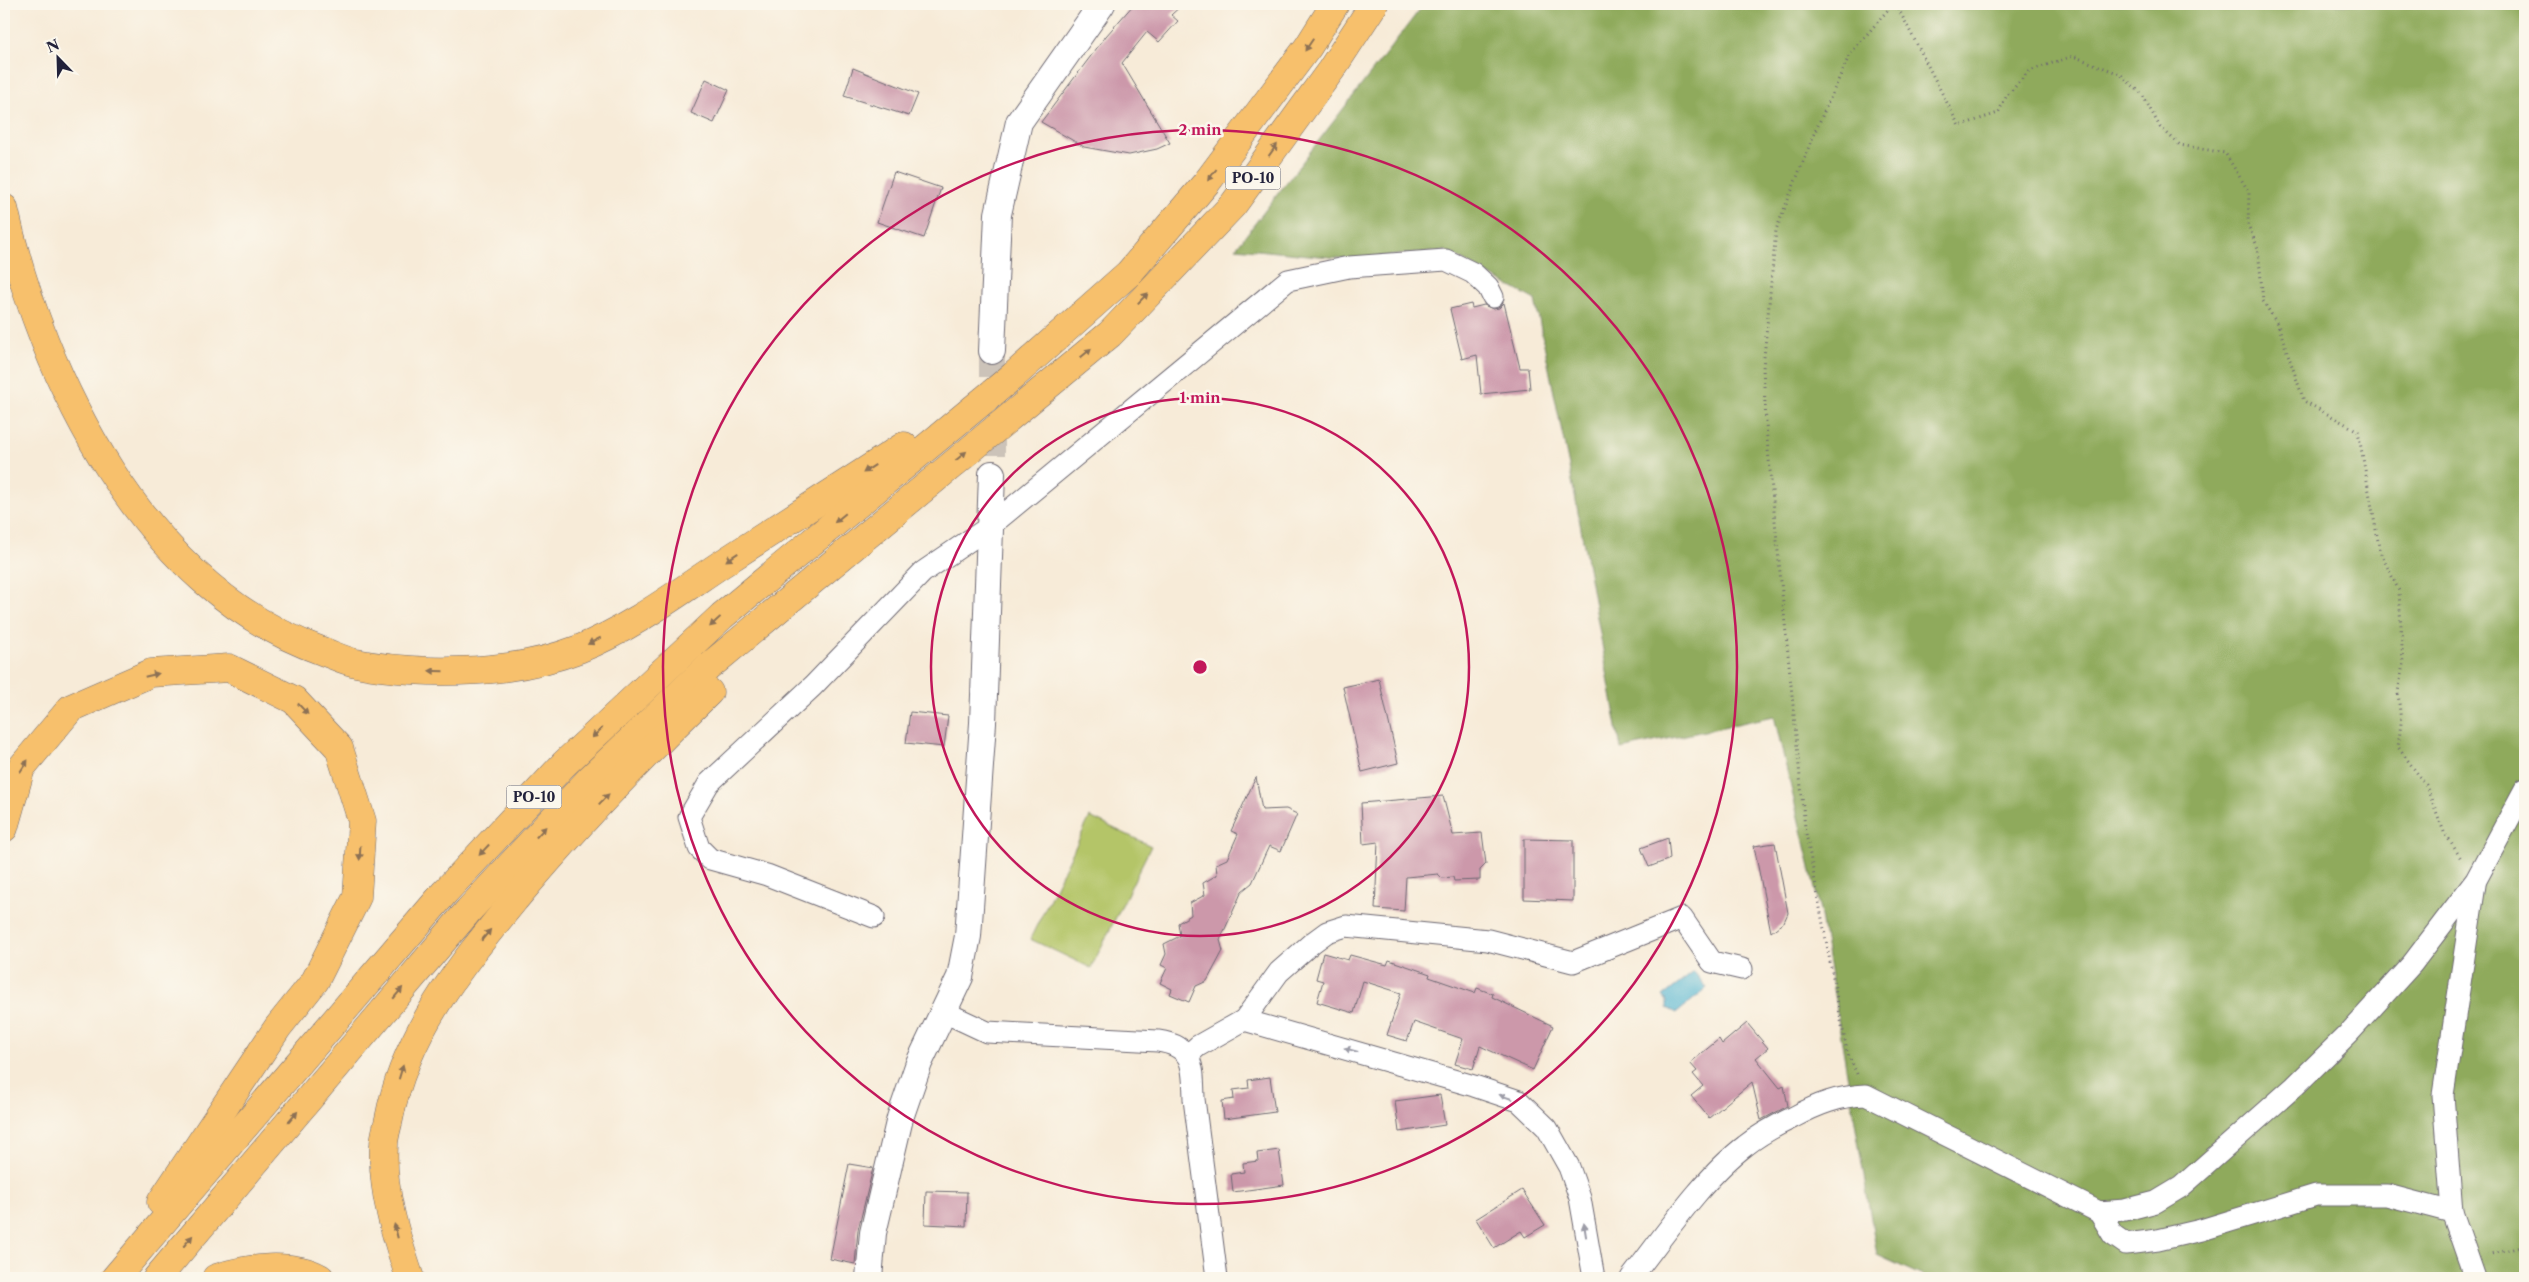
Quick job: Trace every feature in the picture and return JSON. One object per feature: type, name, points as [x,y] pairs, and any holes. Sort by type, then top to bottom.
[{"type":"highway","name":"PO-10","points":[[115,1278],[445,892],[564,764],[722,616],[1013,376],[1129,273],[1207,182],[1308,47],[1335,4]]},
{"type":"highway","name":"PO-10","points":[[157,1278],[469,910],[589,780],[707,668],[923,487],[1110,334],[1233,205],[1331,70],[1374,4]]},
{"type":"highway","points":[[4,208],[22,278],[62,382],[119,483],[156,532],[187,565],[259,623],[300,643],[355,663],[406,670],[473,672],[507,669],[578,649],[642,617],[1013,376]]},
{"type":"highway","points":[[410,1278],[388,1200],[384,1145],[392,1105],[405,1060],[431,1011],[468,956],[568,835],[682,719],[923,487]]},
{"type":"highway","points":[[4,828],[20,768],[72,708],[151,673],[229,668],[294,700],[339,748],[362,821],[357,897],[315,981],[278,1027],[111,1278]]},
{"type":"highway","points":[[216,1278],[240,1270],[279,1268],[320,1278]]},
{"type":"street","points":[[992,352],[994,262],[998,214],[1018,122],[1102,4]]},
{"type":"street","points":[[874,917],[767,875],[710,859],[699,848],[689,817],[709,783],[812,686],[923,572],[989,527],[1288,280],[1348,267],[1446,260],[1473,273],[1488,287],[1493,298]]},
{"type":"street","points":[[869,1278],[873,1233],[900,1118],[919,1064],[960,977],[968,936],[983,723],[992,474]]},
{"type":"street","points":[[1631,1278],[1676,1220],[1744,1147],[1767,1130],[1810,1108],[1841,1096],[1866,1095],[2099,1212],[2125,1210],[2156,1202],[2181,1187],[2295,1086],[2349,1033],[2412,964],[2476,880],[2525,790]]},
{"type":"street","points":[[2472,1269],[2452,1212],[2443,1094],[2476,880]]},
{"type":"street","points":[[1188,1055],[1198,1046],[1244,1020],[1279,972],[1327,932],[1346,926],[1488,940],[1573,962],[1682,918],[1712,962],[1742,969]]},
{"type":"street","points":[[946,1009],[955,1017],[988,1032],[1158,1041],[1170,1043],[1188,1055],[1193,1070],[1194,1099],[1217,1278]]},
{"type":"street","points":[[1244,1020],[1465,1083],[1519,1101],[1547,1128],[1569,1167],[1580,1198],[1594,1278]]},
{"type":"street","points":[[2099,1212],[2112,1235],[2126,1244],[2158,1240],[2201,1230],[2316,1195],[2387,1195],[2452,1212]]},
{"type":"path","points":[[1866,1095],[1847,1052],[1805,828],[1767,438],[1762,368],[1776,230],[1814,134],[1850,54],[1894,4],[1959,126],[1998,113],[2006,97],[2029,71],[2073,56],[2120,74],[2142,94],[2160,127],[2180,145],[2225,153],[2236,168],[2249,192],[2248,225],[2258,248],[2263,301],[2278,325],[2304,400],[2358,431],[2380,552],[2399,591],[2403,664],[2398,692],[2401,723],[2398,747],[2426,785],[2444,832],[2476,880]]},
{"type":"path","points":[[2472,1269],[2525,1246]]},
{"type":"green space","points":[[1424,4],[2525,4],[2525,1278],[1927,1278],[1877,1255],[1820,910],[1774,716],[1621,749],[1575,496],[1535,300],[1446,251],[1350,259],[1236,248]]},
{"type":"green space","points":[[1090,817],[1151,846],[1091,968],[1030,939]]},
{"type":"water","points":[[1694,972],[1707,988],[1677,1013],[1667,1008],[1667,1001],[1663,996]]},
{"type":"building","points":[[1134,4],[1183,4],[1171,15],[1178,21],[1159,42],[1147,32],[1122,63],[1170,143],[1157,149],[1129,155],[1084,147],[1041,122],[1106,36]]},
{"type":"building","points":[[853,68],[918,94],[909,116],[844,96]]},
{"type":"building","points":[[706,79],[729,90],[714,123],[691,113]]},
{"type":"building","points":[[894,172],[941,188],[924,238],[877,222]]},
{"type":"building","points":[[1504,303],[1520,368],[1528,368],[1530,389],[1481,394],[1477,355],[1462,359],[1450,309],[1471,304],[1472,308],[1484,305],[1493,309],[1499,308]]},
{"type":"building","points":[[1379,679],[1398,763],[1362,772],[1343,687]]},
{"type":"building","points":[[910,712],[948,716],[944,747],[906,743]]},
{"type":"building","points":[[1256,777],[1262,810],[1286,809],[1297,814],[1281,851],[1269,846],[1252,883],[1242,891],[1220,940],[1223,951],[1207,981],[1196,986],[1189,1002],[1170,994],[1172,989],[1160,983],[1167,968],[1161,965],[1166,954],[1164,944],[1180,936],[1178,923],[1191,915],[1190,903],[1205,895],[1203,883],[1217,875],[1216,864],[1227,859],[1238,834],[1231,831]]},
{"type":"building","points":[[1443,796],[1453,835],[1482,833],[1486,864],[1480,870],[1480,880],[1454,881],[1453,877],[1442,878],[1438,874],[1406,877],[1404,911],[1375,909],[1378,842],[1363,844],[1361,803]]},
{"type":"building","points":[[1668,838],[1670,859],[1649,867],[1641,848]]},
{"type":"building","points":[[1524,839],[1573,840],[1573,901],[1524,899]]},
{"type":"building","points":[[1775,843],[1788,913],[1784,922],[1771,932],[1754,846]]},
{"type":"building","points":[[1323,953],[1348,960],[1350,955],[1387,965],[1389,960],[1430,974],[1429,977],[1475,993],[1477,988],[1493,994],[1492,997],[1553,1026],[1533,1070],[1480,1046],[1473,1069],[1455,1064],[1463,1039],[1414,1022],[1407,1041],[1387,1035],[1401,993],[1363,981],[1354,1013],[1317,1002],[1323,981],[1316,979]]},
{"type":"building","points":[[1747,1023],[1768,1048],[1756,1058],[1780,1088],[1784,1086],[1788,1106],[1761,1120],[1752,1082],[1709,1118],[1691,1096],[1703,1086],[1693,1074],[1697,1071],[1690,1063],[1719,1039],[1722,1044]]},
{"type":"building","points":[[1270,1077],[1275,1112],[1224,1119],[1222,1101],[1234,1099],[1233,1090],[1249,1088],[1248,1080]]},
{"type":"building","points":[[1440,1095],[1445,1125],[1399,1132],[1395,1101]]},
{"type":"building","points":[[1279,1150],[1284,1185],[1233,1192],[1231,1174],[1244,1172],[1243,1163],[1258,1161],[1257,1153]]},
{"type":"building","points":[[849,1164],[873,1168],[858,1230],[855,1264],[830,1259]]},
{"type":"building","points":[[1522,1190],[1545,1225],[1525,1237],[1521,1231],[1494,1248],[1476,1219]]},
{"type":"building","points":[[926,1191],[967,1192],[966,1226],[925,1224]]},
{"type":"tunnel","points":[[992,351],[992,474]]}]
